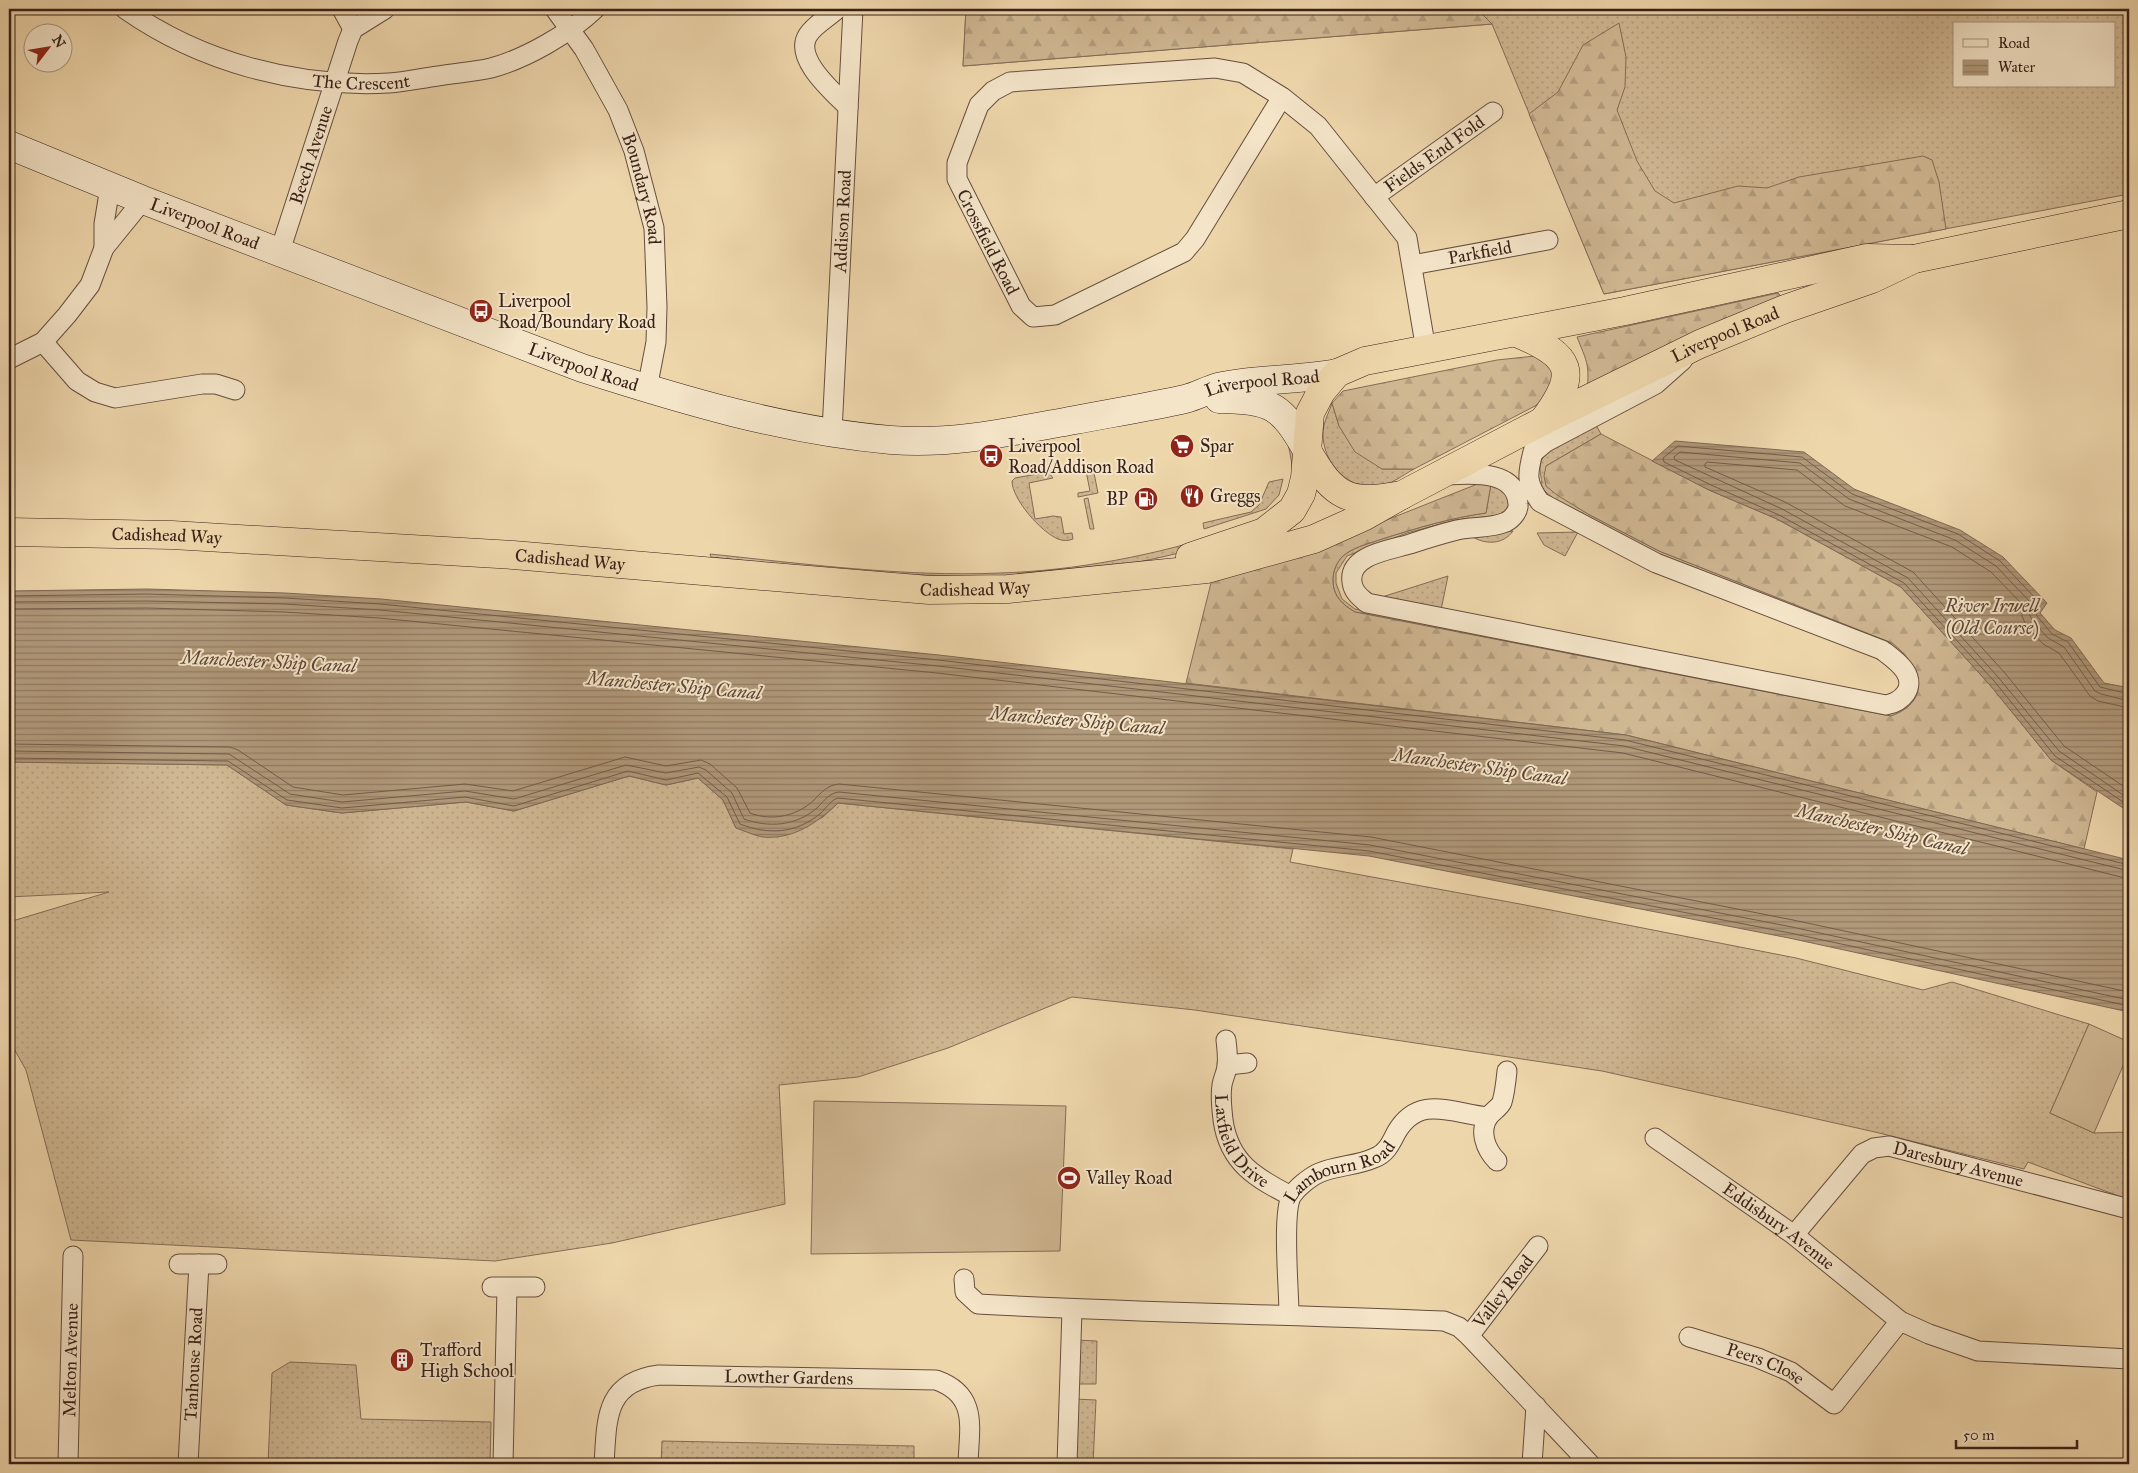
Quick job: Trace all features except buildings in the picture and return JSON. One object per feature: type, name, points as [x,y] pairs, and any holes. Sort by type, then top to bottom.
[{"type":"highway","name":"Liverpool Road","points":[[1337,373],[1365,361],[1518,333],[1867,258],[1914,259],[2129,214]]},
{"type":"highway","name":"Liverpool Road","points":[[1402,495],[1543,421],[1700,344],[1785,310],[1872,279],[1914,259]]},
{"type":"highway","points":[[1518,333],[1545,345],[1556,355],[1565,370],[1566,386],[1543,421]]},
{"type":"highway","name":"Cadishead Way","points":[[1132,576],[1264,532],[1292,510],[1301,494],[1308,452],[1310,413],[1321,392],[1337,373]]},
{"type":"highway","points":[[1308,452],[1322,476],[1340,492],[1363,499],[1376,500],[1402,495]]},
{"type":"highway","name":"Cadishead Way","points":[[9,532],[172,535],[503,554],[929,590],[1008,589],[1207,569],[1287,548],[1330,532],[1363,517],[1402,495]]},
{"type":"main road","name":"Liverpool Road","points":[[9,145],[143,200],[582,368],[647,389],[746,415],[832,432],[892,440],[952,440],[1032,428],[1188,399],[1217,387],[1261,380],[1337,373]]},
{"type":"main road","name":"Liverpool Road","points":[[1188,399],[1259,401],[1283,415],[1296,430],[1308,452]]},
{"type":"street","name":"The Crescent","points":[[125,9],[151,28],[243,66],[291,77],[390,83],[489,68],[526,55],[569,29],[595,9]]},
{"type":"street","points":[[342,9],[354,29],[385,9]]},
{"type":"street","name":"Boundary Road","points":[[555,9],[584,49],[618,110],[634,151],[654,228],[658,307],[656,342],[647,389]]},
{"type":"street","points":[[837,9],[808,34],[804,45],[808,63],[848,107]]},
{"type":"street","name":"Addison Road","points":[[832,432],[853,9]]},
{"type":"street","name":"Beech Avenue","points":[[280,251],[354,29]]},
{"type":"street","name":"Crossfield Road","points":[[1282,97],[1195,239],[1184,252],[1055,315],[1033,317],[1021,306],[957,179],[957,163],[979,105],[993,91],[1010,82],[1215,68],[1243,73],[1282,97],[1318,126],[1407,238],[1426,350]]},
{"type":"street","name":"Fields End Fold","points":[[1374,197],[1493,112]]},
{"type":"street","points":[[104,248],[104,224],[110,187]]},
{"type":"street","points":[[9,359],[43,342],[90,285],[104,248],[143,200]]},
{"type":"street","name":"Parkfield","points":[[1412,266],[1548,240]]},
{"type":"street","points":[[43,342],[77,381],[95,392],[116,398],[202,384],[217,376],[235,390]]},
{"type":"street","points":[[1534,452],[1546,442],[1656,384],[1700,344]]},
{"type":"street","points":[[1440,476],[1475,474],[1505,481],[1517,496],[1519,507],[1515,514],[1507,521],[1491,526],[1459,530],[1374,554],[1360,561],[1354,568],[1351,578],[1352,587],[1359,597],[1367,603],[1886,705],[1901,699],[1907,693],[1908,682],[1906,673],[1897,662],[1882,650],[1656,563],[1540,502],[1532,491],[1528,478],[1528,468],[1543,421]]},
{"type":"street","points":[[1519,507],[1540,502]]},
{"type":"street","name":"Laxfield Drive","points":[[1226,1040],[1227,1065],[1222,1086],[1222,1110],[1226,1137],[1235,1157],[1252,1173],[1267,1184],[1292,1196]]},
{"type":"street","name":"Laxfield Drive","points":[[1227,1065],[1247,1062]]},
{"type":"street","points":[[1497,1161],[1488,1151],[1484,1142],[1488,1117],[1502,1104],[1507,1071]]},
{"type":"street","name":"Lambourn Road","points":[[1289,1314],[1286,1213],[1292,1196],[1311,1177],[1322,1172],[1375,1158],[1388,1148],[1407,1119],[1417,1112],[1435,1108],[1488,1117]]},
{"type":"street","name":"Eddisbury Avenue","points":[[1655,1138],[1794,1236],[1900,1321],[1951,1344],[1978,1351],[2129,1359]]},
{"type":"street","name":"Daresbury Avenue","points":[[1794,1236],[1862,1154],[1874,1148],[1889,1146],[2129,1209]]},
{"type":"street","name":"Valley Road","points":[[1469,1336],[1538,1246]]},
{"type":"street","name":"Melton Avenue","points":[[68,1464],[71,1256]]},
{"type":"street","name":"Tanhouse Road","points":[[179,1264],[208,1264],[188,1464]]},
{"type":"street","name":"Valley Road","points":[[964,1279],[965,1292],[978,1304],[1072,1310],[1289,1314],[1444,1321],[1459,1327],[1469,1336],[1590,1464]]},
{"type":"street","points":[[503,1464],[499,1288],[535,1288]]},
{"type":"street","points":[[1067,1464],[1072,1310]]},
{"type":"street","name":"Peers Close","points":[[1690,1337],[1758,1358],[1791,1372],[1834,1404],[1900,1321]]},
{"type":"street","name":"Lowther Gardens","points":[[604,1464],[608,1414],[614,1398],[627,1385],[642,1377],[658,1375],[936,1380],[951,1385],[968,1406],[968,1464]]},
{"type":"street","points":[[1532,1464],[1536,1406]]},
{"type":"green space","points":[[966,9],[2129,9],[2129,194],[1604,294],[1492,24],[963,66]]},
{"type":"green space","points":[[966,9],[1477,9],[1492,24],[963,66]]},
{"type":"green space","points":[[1619,23],[1626,57],[1625,87],[1617,110],[1637,161],[1655,191],[1674,203],[1738,186],[1767,188],[1799,177],[1923,156],[1932,160],[1939,182],[1946,229],[1604,294],[1529,114],[1558,92],[1583,45]]},
{"type":"green space","points":[[1778,293],[1782,297],[1587,390],[1588,374],[1586,362],[1577,337]]},
{"type":"green space","points":[[1535,356],[1550,366],[1555,382],[1552,394],[1535,406],[1414,469],[1382,469],[1355,452],[1339,426],[1332,403],[1343,391],[1497,360]]},
{"type":"green space","points":[[1332,403],[1339,426],[1382,469],[1414,469],[1380,486],[1368,487],[1356,484],[1346,478],[1337,470],[1325,449],[1324,425]]},
{"type":"green space","points":[[1278,416],[1291,438],[1299,467],[1299,483],[1296,496],[1290,507],[1272,522],[1249,532],[1161,557],[1097,568],[1033,574],[969,576],[840,570],[711,557],[710,554],[855,569],[964,574],[1057,569],[1116,560],[1174,547],[1251,524],[1273,513],[1289,498],[1293,487],[1293,475],[1287,440],[1276,423]]},
{"type":"green space","points":[[1596,425],[1601,434],[1546,466],[1588,514],[1659,551],[1892,643],[1902,652],[1916,672],[1917,692],[1913,701],[1904,709],[1891,716],[1355,612],[1337,596],[1333,575],[1338,562],[1343,556],[1360,547],[1408,531],[1473,515],[1486,513],[1491,484],[1506,492],[1510,506],[1502,515],[1455,520],[1407,533],[1347,556],[1336,573],[1336,583],[1342,599],[1355,609],[1891,713],[1900,710],[1908,704],[1911,666],[1658,556],[1554,499],[1539,486],[1542,482],[1540,464],[1543,457],[1550,450]]},
{"type":"green space","points":[[1601,434],[1709,490],[1777,519],[1901,587],[1990,685],[2051,760],[2097,792],[2084,849],[1626,735],[1186,683],[1213,575],[1331,542],[1480,483],[1491,484],[1486,513],[1408,531],[1360,547],[1343,556],[1334,570],[1333,579],[1335,592],[1340,600],[1355,612],[1891,716],[1904,709],[1913,701],[1917,692],[1916,672],[1902,652],[1892,643],[1659,551],[1588,514],[1546,486],[1544,476],[1546,466]]},
{"type":"green space","points":[[1085,465],[1093,468],[1098,493],[1078,497],[1078,493],[1090,491],[1086,471],[1074,473],[1076,467]]},
{"type":"green space","points":[[1048,472],[1053,478],[1029,483],[1035,519],[1053,516],[1061,517],[1064,534],[1072,533],[1073,539],[1060,540],[1044,530],[1022,505],[1013,488],[1012,481],[1015,478]]},
{"type":"green space","points":[[1283,479],[1279,495],[1266,509],[1204,529],[1203,523],[1251,512],[1259,505],[1269,482]]},
{"type":"green space","points":[[1088,498],[1094,529],[1090,529],[1084,499]]},
{"type":"green space","points":[[1513,531],[1504,539],[1494,542],[1482,541],[1471,536],[1489,535]]},
{"type":"green space","points":[[1578,532],[1565,556],[1544,545],[1537,533]]},
{"type":"green space","points":[[1448,576],[1441,610],[1382,597]]},
{"type":"green space","points":[[9,762],[227,765],[286,805],[342,813],[466,802],[514,811],[629,776],[666,785],[698,778],[723,800],[736,828],[822,818],[838,803],[1293,849],[1290,862],[1520,904],[1796,958],[1923,990],[1952,982],[2089,1024],[2050,1113],[2094,1133],[2129,1132],[2129,1200],[2028,1162],[2024,1169],[1875,1132],[1602,1071],[1195,1010],[1072,997],[948,1048],[858,1077],[779,1085],[785,1204],[612,1243],[495,1261],[71,1240],[26,1070],[9,1040],[9,922],[109,892],[9,897]]},
{"type":"green space","points":[[2089,1024],[2129,1042],[2129,1052],[2094,1133],[2050,1113]]},
{"type":"green space","points":[[814,1101],[1066,1106],[1060,1251],[811,1254]]},
{"type":"green space","points":[[1075,1340],[1097,1341],[1096,1384],[1074,1384]]},
{"type":"green space","points":[[290,1362],[356,1365],[361,1419],[491,1422],[490,1464],[268,1464],[272,1373]]},
{"type":"green space","points":[[1074,1399],[1096,1400],[1093,1464],[1071,1464]]},
{"type":"green space","points":[[662,1441],[914,1446],[914,1464],[661,1464]]},
{"type":"water","name":"River Irwell (Old Course)","points":[[1675,441],[1804,452],[1854,489],[1960,530],[2003,557],[2047,603],[2040,613],[2055,630],[2071,638],[2104,683],[2125,687],[2129,691],[2129,812],[2051,760],[1990,685],[1901,587],[1777,519],[1709,490],[1652,461]]},
{"type":"water","name":"Manchester Ship Canal","points":[[147,589],[285,593],[381,599],[939,655],[1626,735],[2129,860],[2129,1012],[1789,938],[1369,856],[838,803],[804,829],[784,836],[762,837],[736,828],[723,800],[698,778],[666,785],[629,776],[514,811],[466,802],[342,813],[286,805],[227,765],[9,762],[9,591]]},
{"type":"place","name":"Liverpool Road/Boundary Road","points":[[481,311]]},
{"type":"place","name":"Spar","points":[[1182,446]]},
{"type":"place","name":"Liverpool Road/Addison Road","points":[[991,456]]},
{"type":"place","name":"Greggs","points":[[1192,496]]},
{"type":"place","name":"BP","points":[[1146,499]]},
{"type":"place","name":"Valley Road","points":[[1069,1178]]},
{"type":"place","name":"Trafford High School","points":[[402,1360]]}]
